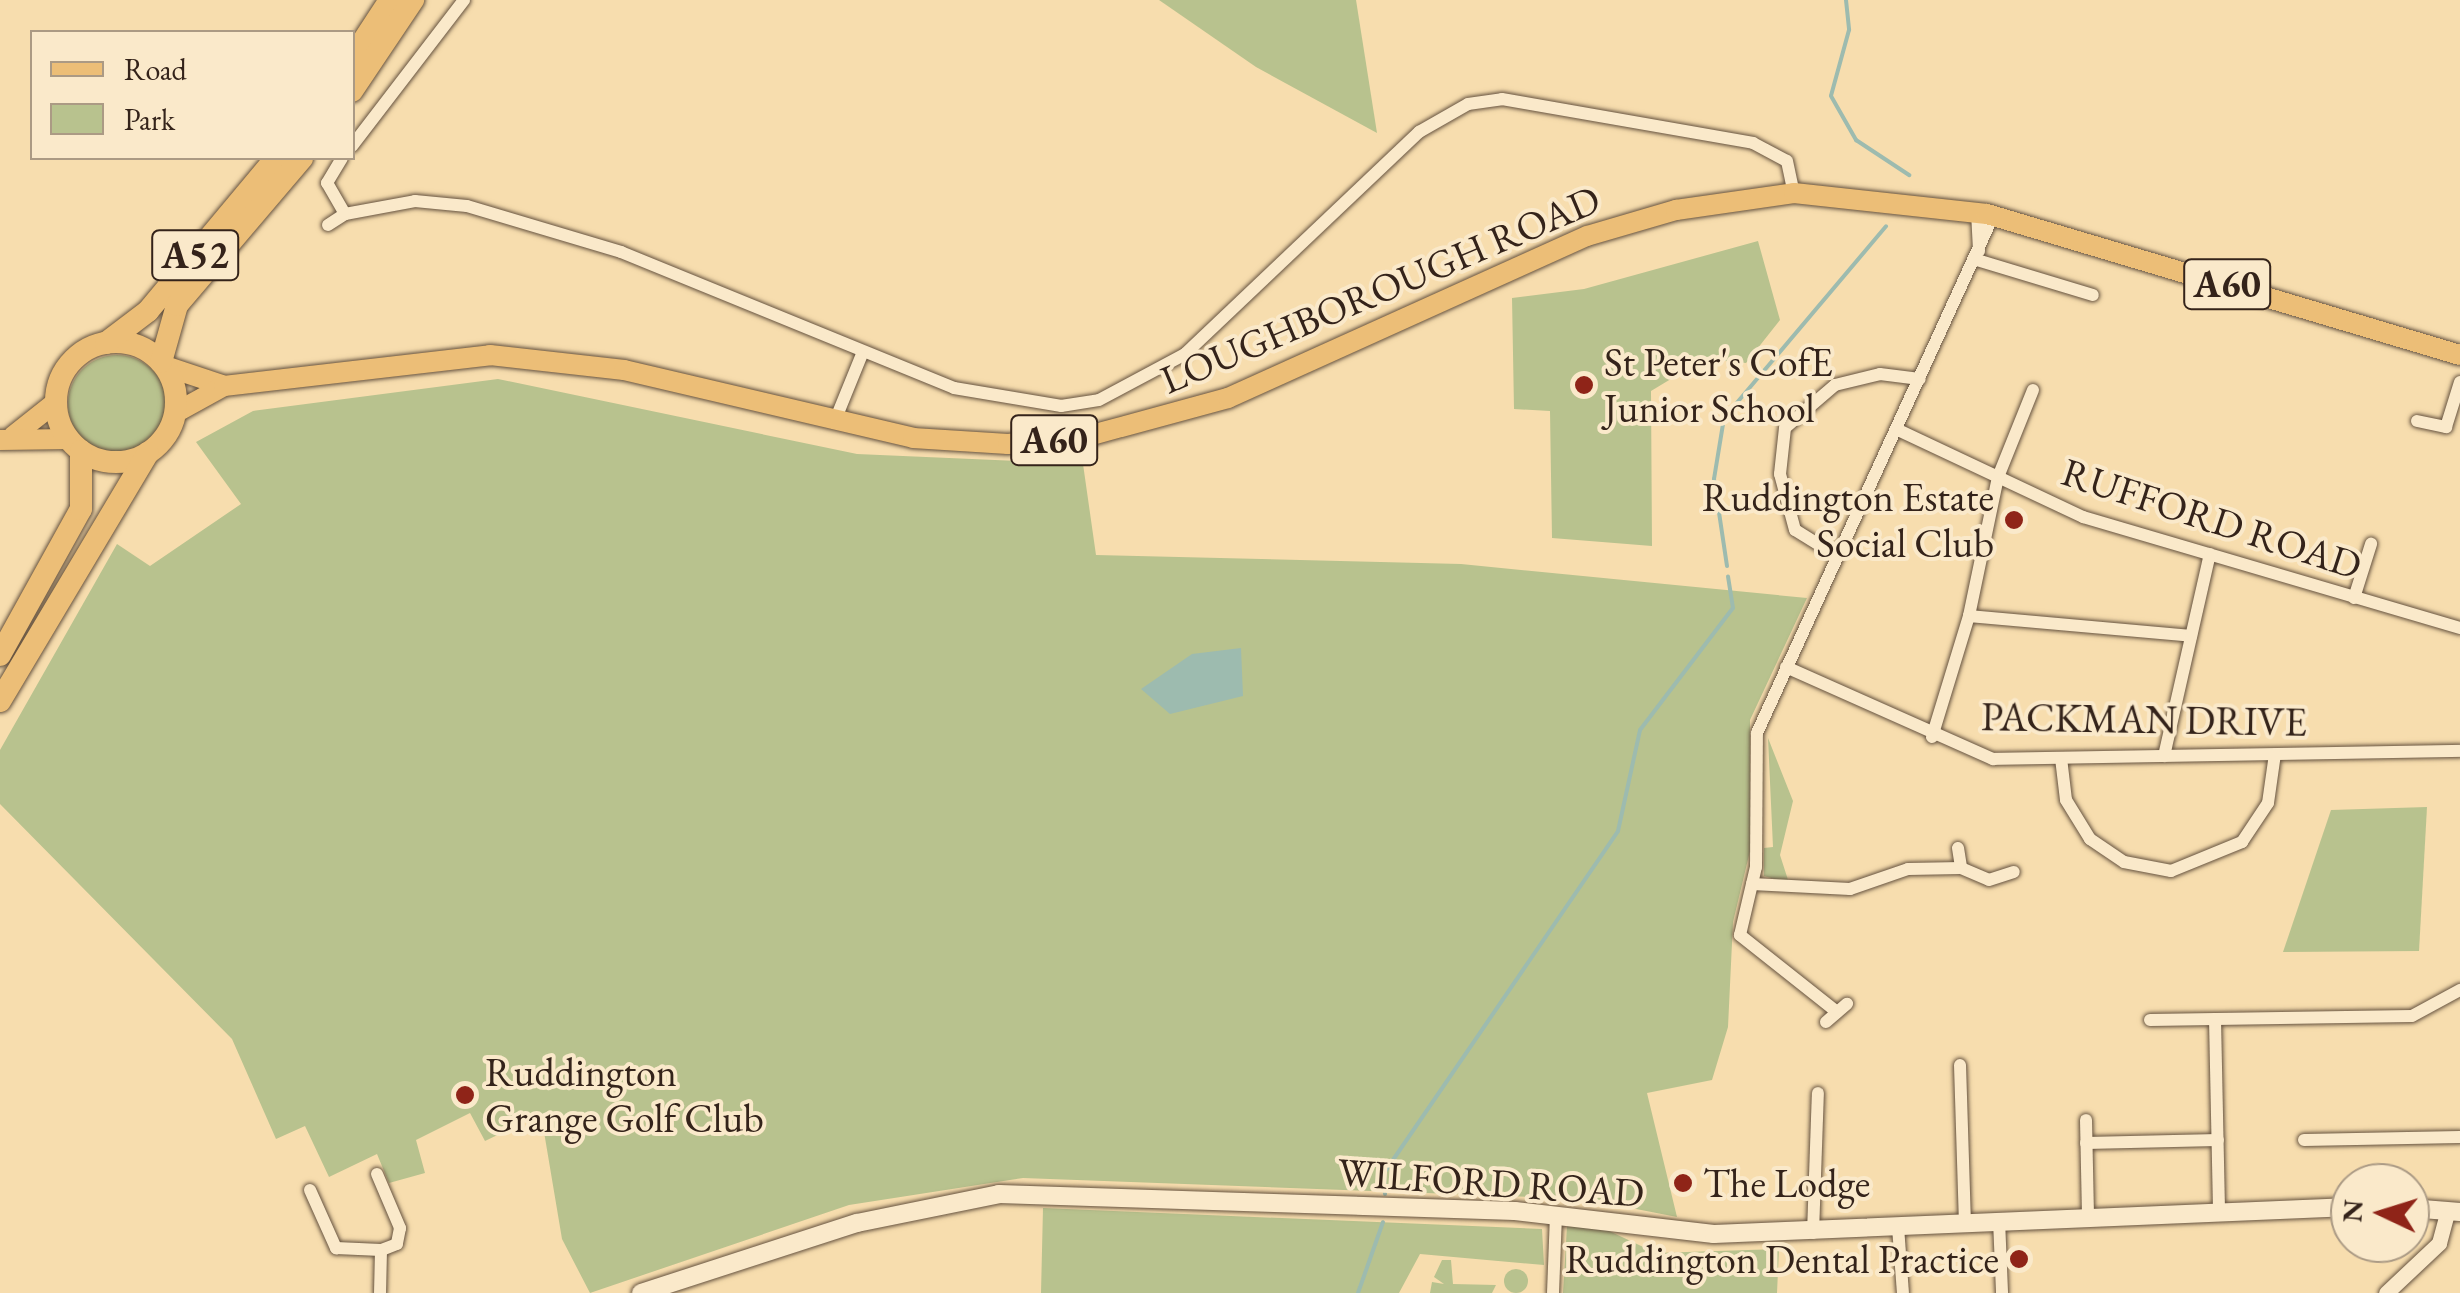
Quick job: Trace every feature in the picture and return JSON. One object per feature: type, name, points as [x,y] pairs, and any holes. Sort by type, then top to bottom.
[{"type":"highway","points":[[355,53],[390,0]]},
{"type":"highway","points":[[355,87],[413,0]]},
{"type":"highway","name":"A52","points":[[56,402],[70,364],[148,311],[274,160]]},
{"type":"highway","name":"A52","points":[[175,413],[163,364],[177,305],[300,160]]},
{"type":"highway","name":"A52","points":[[106,343],[136,346],[163,364]]},
{"type":"highway","points":[[2,647],[81,510],[75,445],[56,402]]},
{"type":"highway","points":[[0,701],[175,413]]},
{"type":"highway","points":[[75,445],[121,462],[148,454]]},
{"type":"main road","name":"LOUGHBOROUGH ROAD","points":[[175,413],[224,386],[411,360],[530,357],[834,423],[993,444],[1135,426],[1296,370],[1586,236],[1676,210],[1794,193],[1985,214],[2460,355]]},
{"type":"main road","name":"LOUGHBOROUGH ROAD","points":[[163,364],[224,386]]},
{"type":"main road","points":[[6,438],[56,402]]},
{"type":"main road","points":[[6,438],[75,445]]},
{"type":"main road","name":"WILFORD ROAD","points":[[641,1293],[857,1223],[999,1194],[1556,1214],[1693,1233],[1814,1233],[2088,1214],[2330,1208]]},
{"type":"street","points":[[355,142],[464,0]]},
{"type":"street","name":"LOUGHBOROUGH ROAD","points":[[346,214],[456,204],[620,252],[862,354],[997,399],[1099,400],[1185,354],[1419,132],[1480,101],[1753,143],[1787,161],[1794,193]]},
{"type":"street","points":[[328,224],[346,214],[326,183],[341,160]]},
{"type":"street","points":[[1837,1013],[1740,935],[1752,884],[1756,733],[1978,256],[1985,214]]},
{"type":"street","points":[[1978,256],[2093,295]]},
{"type":"street","points":[[834,423],[862,354]]},
{"type":"street","points":[[1837,556],[1801,540],[1793,525],[1780,474],[1785,428],[1835,385],[1880,374],[1920,380]]},
{"type":"street","points":[[2417,421],[2446,427],[2460,382]]},
{"type":"street","points":[[1932,737],[1970,616],[1998,477],[2032,390]]},
{"type":"street","name":"RUFFORD ROAD","points":[[1896,429],[2083,517],[2460,628]]},
{"type":"street","points":[[2354,598],[2372,544]]},
{"type":"street","points":[[2164,756],[2210,554]]},
{"type":"street","points":[[1970,616],[2191,636]]},
{"type":"street","name":"PACKMAN DRIVE","points":[[1786,667],[1932,737],[1987,758],[2460,751]]},
{"type":"street","points":[[2060,758],[2066,800],[2090,839],[2124,862],[2171,872],[2208,864],[2242,842],[2268,803],[2276,754]]},
{"type":"street","points":[[1958,848],[1961,868]]},
{"type":"street","points":[[1752,884],[1850,889],[1904,869],[1961,868],[1989,880],[2014,872]]},
{"type":"street","points":[[2150,1020],[2412,1016],[2460,990]]},
{"type":"street","points":[[2215,1019],[2219,1210]]},
{"type":"street","points":[[1960,1065],[1965,1222]]},
{"type":"street","points":[[1814,1233],[1818,1093]]},
{"type":"street","points":[[2086,1120],[2088,1214]]},
{"type":"street","points":[[2312,1136],[2460,1137]]},
{"type":"street","points":[[2086,1143],[2218,1140]]},
{"type":"street","points":[[310,1190],[336,1248],[381,1250],[397,1244],[400,1228],[378,1174]]},
{"type":"street","points":[[1553,1293],[1556,1214]]},
{"type":"street","points":[[2386,1293],[2439,1243],[2453,1215]]},
{"type":"street","points":[[1999,1220],[2002,1293]]},
{"type":"street","points":[[1898,1227],[1903,1293]]},
{"type":"street","points":[[380,1293],[381,1250]]},
{"type":"green space","points":[[1159,0],[1356,0],[1377,133],[1256,67]]},
{"type":"green space","points":[[1758,241],[1780,320],[1746,363],[1704,359],[1651,391],[1652,546],[1552,538],[1550,411],[1514,409],[1512,298],[1584,289]]},
{"type":"green space","points":[[117,355],[136,359],[152,369],[162,385],[166,404],[162,423],[152,439],[136,449],[117,453],[98,449],[82,439],[72,423],[68,404],[72,385],[82,369],[98,359]]},
{"type":"green space","name":"Ruddington Grange Golf Club","points":[[498,379],[857,454],[1083,464],[1096,555],[1461,564],[1807,598],[1750,720],[1750,851],[1733,922],[1728,1027],[1712,1080],[1647,1093],[1677,1217],[1585,1199],[1023,1178],[849,1205],[590,1293],[562,1239],[541,1114],[485,1141],[470,1113],[416,1140],[425,1173],[389,1183],[377,1154],[329,1177],[305,1126],[276,1139],[232,1039],[0,804],[0,750],[117,544],[150,566],[241,504],[196,442],[253,411]]},
{"type":"green space","points":[[1768,738],[1793,801],[1780,855],[1789,883],[1764,876],[1764,848],[1773,847]]},
{"type":"green space","points":[[2427,807],[2419,951],[2283,952],[2331,810]]},
{"type":"green space","points":[[1043,1208],[1542,1229],[1544,1265],[1420,1254],[1399,1293],[1041,1293]]},
{"type":"green space","points":[[1567,1226],[1605,1229],[1656,1253],[1779,1249],[1777,1293],[1563,1293]]},
{"type":"green space","points":[[1442,1260],[1451,1260],[1453,1284],[1496,1285],[1492,1293],[1430,1293],[1432,1282],[1444,1284],[1434,1277]]},
{"type":"green space","points":[[1516,1269],[1525,1272],[1525,1290],[1516,1293],[1507,1290],[1504,1281],[1507,1272]]},
{"type":"shaded area","points":[[1241,648],[1243,696],[1170,714],[1141,689],[1192,654]]},
{"type":"waterway","points":[[1846,0],[1849,30],[1831,96],[1856,140],[1909,175]]},
{"type":"waterway","points":[[1727,566],[1714,479],[1724,418],[1886,226]]},
{"type":"waterway","points":[[1385,1194],[1384,1173],[1618,831],[1640,730],[1733,608],[1728,576]]},
{"type":"waterway","points":[[1358,1293],[1383,1222]]},
{"type":"place","name":"St Peter's CofE Junior School","points":[[1584,385]]},
{"type":"place","name":"Ruddington Estate Social Club","points":[[2014,520]]},
{"type":"place","name":"Ruddington Grange Golf Club","points":[[465,1095]]},
{"type":"place","name":"The Lodge","points":[[1683,1183]]},
{"type":"place","name":"Ruddington Dental Practice","points":[[2019,1259]]}]
